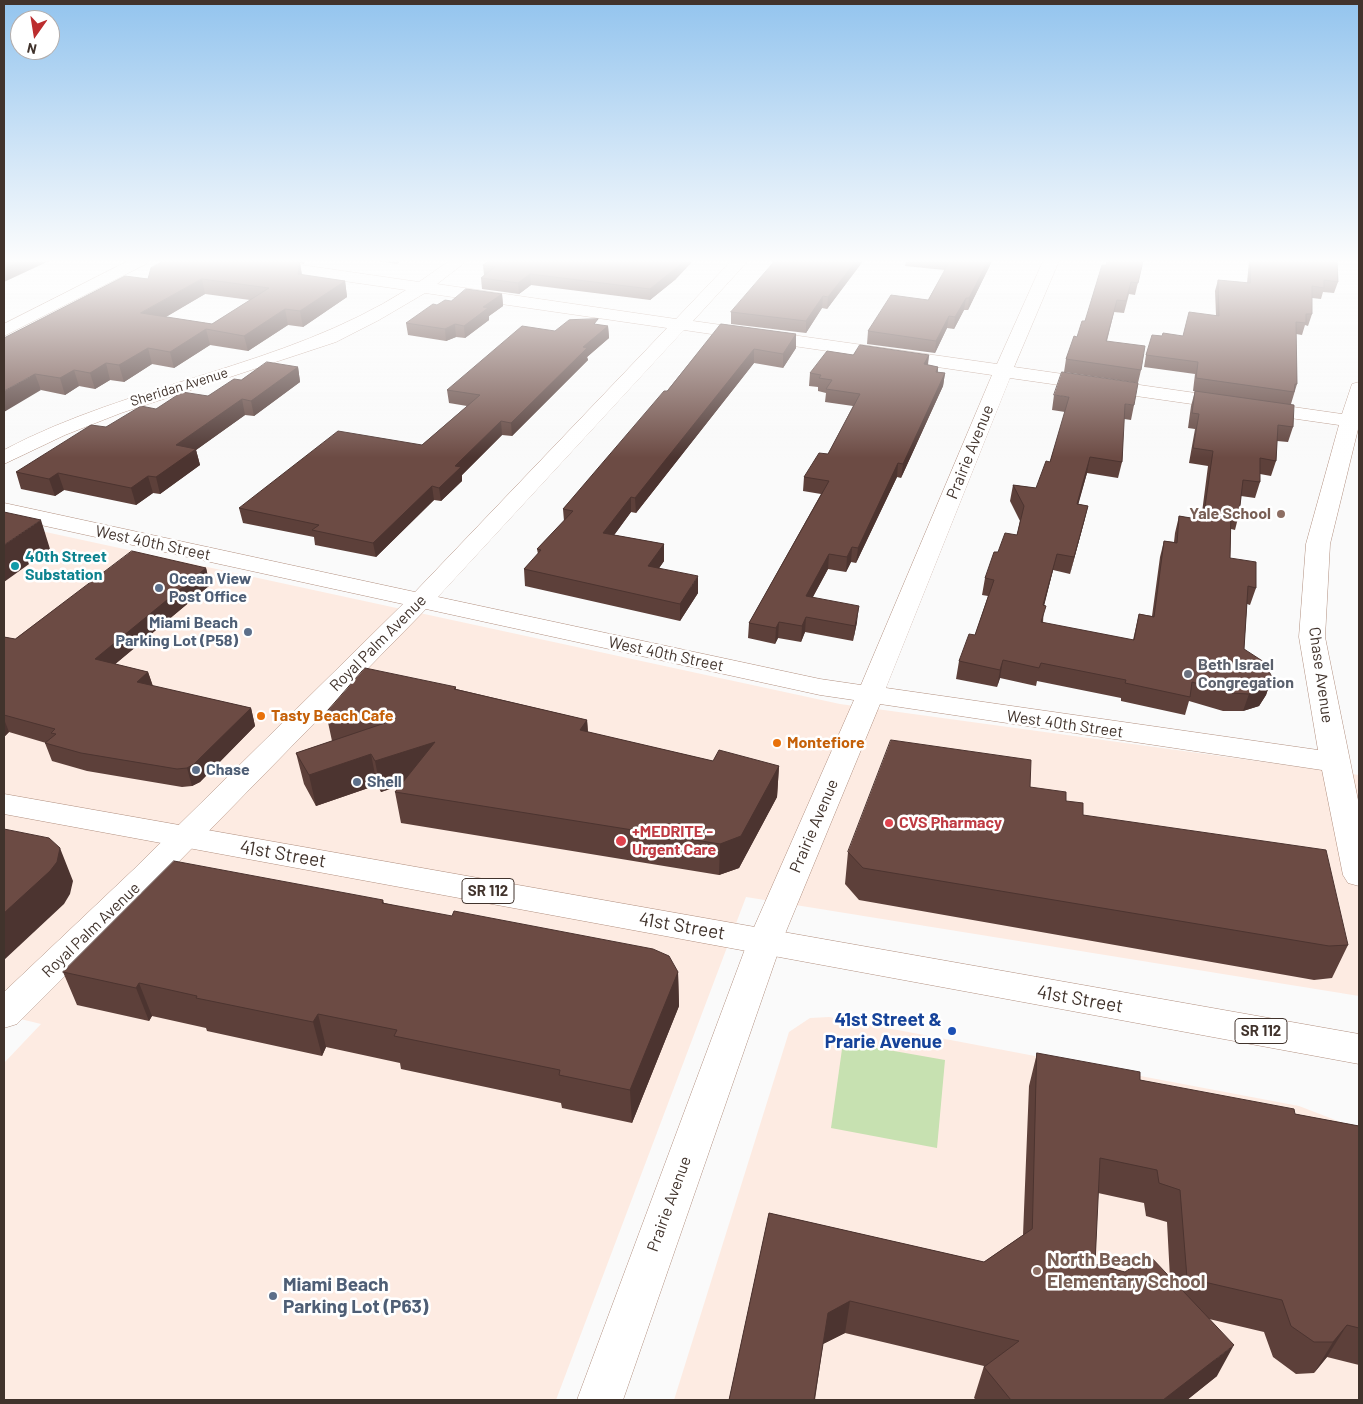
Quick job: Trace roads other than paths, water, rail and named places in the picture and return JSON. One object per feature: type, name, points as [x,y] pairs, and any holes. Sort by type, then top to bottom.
[{"type":"street","name":"Sheridan Avenue","points":[[4,458],[86,418],[134,400],[289,353],[342,333],[354,327]]},
{"type":"street","name":"Royal Palm Avenue","points":[[4,1014],[185,837],[420,601],[679,327]]},
{"type":"street","points":[[698,327],[1350,420]]},
{"type":"street","name":"Prairie Avenue","points":[[600,1400],[765,941],[870,695],[1022,327]]},
{"type":"street","name":"Chase Avenue","points":[[1359,388],[1318,544],[1312,637],[1334,762],[1359,875]]},
{"type":"street","name":"West 40th Street","points":[[4,510],[810,685],[1334,762]]},
{"type":"street","name":"41st Street","points":[[4,804],[1359,1049]]},
{"type":"place","name":"Yale School","points":[[1281,514]]},
{"type":"place","name":"40th Street Substation","points":[[15,566]]},
{"type":"place","name":"Ocean View Post Office","points":[[159,588]]},
{"type":"place","name":"Miami Beach Parking Lot (P58)","points":[[248,632]]},
{"type":"place","name":"Beth Israel Congregation","points":[[1188,674]]},
{"type":"place","name":"Tasty Beach Cafe","points":[[261,716]]},
{"type":"place","name":"Montefiore","points":[[777,743]]},
{"type":"place","name":"Chase","points":[[196,770]]},
{"type":"place","name":"Shell","points":[[357,782]]},
{"type":"place","name":"CVS Pharmacy","points":[[889,823]]},
{"type":"place","name":"+MEDRITE - Urgent Care","points":[[621,841]]},
{"type":"place","name":"41st Street & Prarie Avenue","points":[[952,1031]]},
{"type":"place","name":"North Beach Elementary School","points":[[1037,1271]]},
{"type":"place","name":"Miami Beach Parking Lot (P63)","points":[[273,1296]]}]
